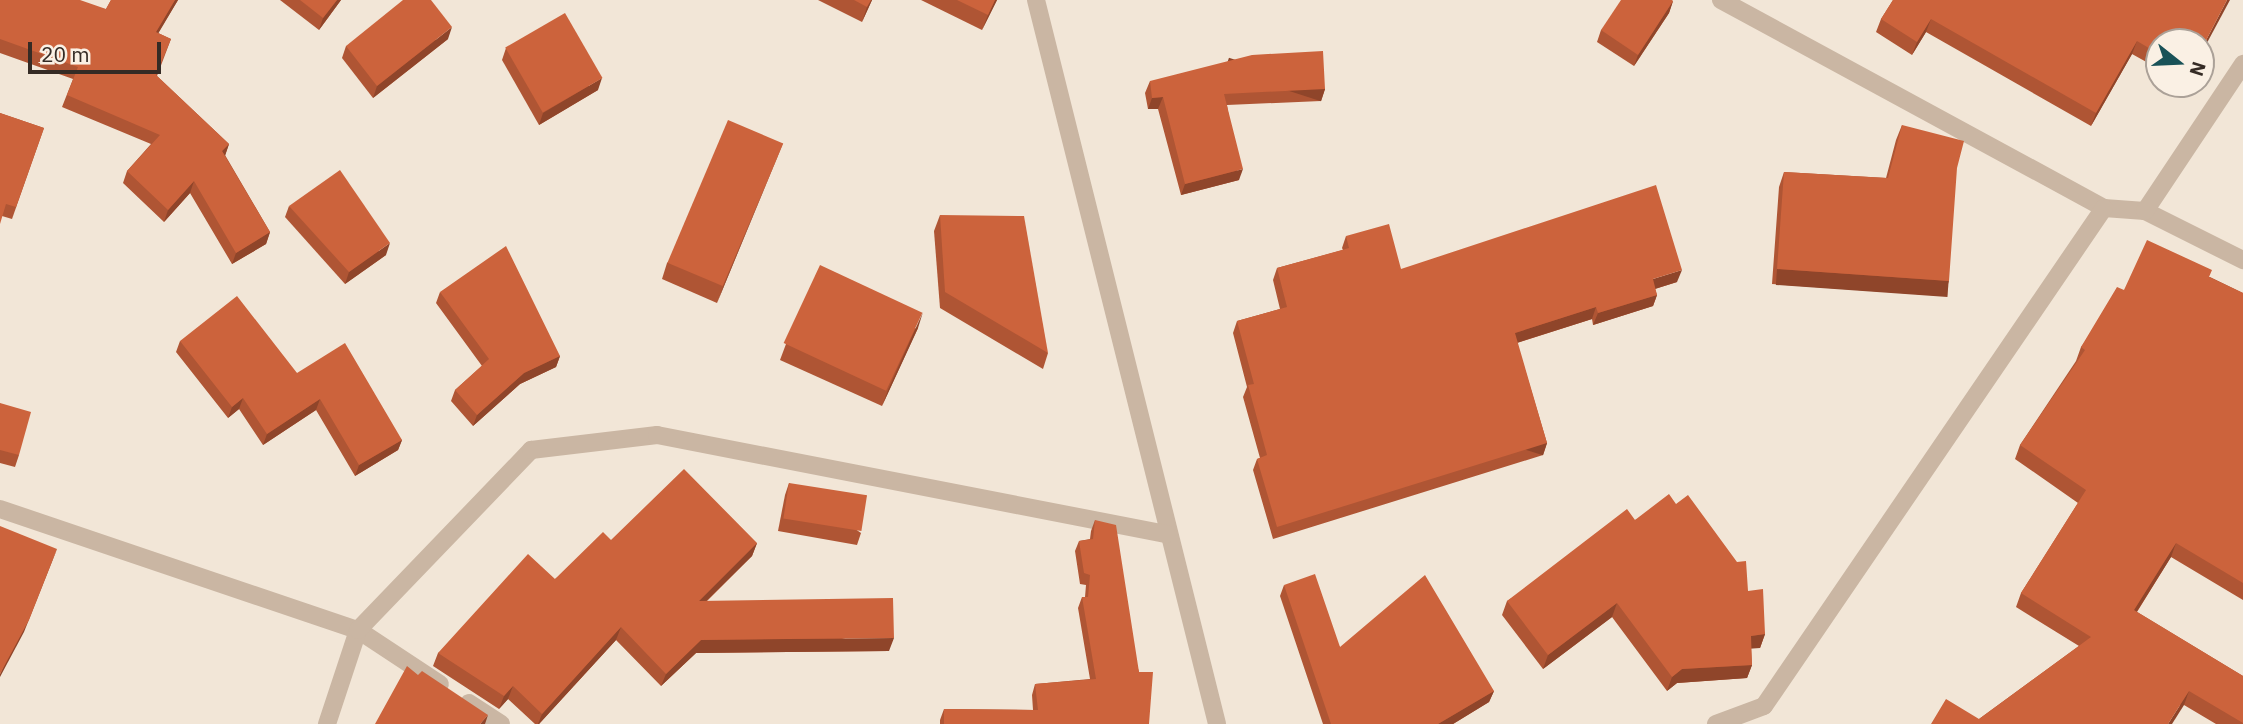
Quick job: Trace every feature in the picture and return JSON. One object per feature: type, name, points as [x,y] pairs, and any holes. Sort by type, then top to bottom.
[{"type":"street","points":[[1036,0],[1166,534],[1217,724]]},
{"type":"street","points":[[1721,0],[2104,208],[2145,211],[2243,260]]},
{"type":"street","points":[[2145,211],[2243,64]]},
{"type":"street","points":[[1716,724],[1764,706],[2104,208]]},
{"type":"street","points":[[327,724],[358,630],[531,450],[657,435],[1166,534]]},
{"type":"street","points":[[0,509],[358,630],[501,724]]},
{"type":"building","points":[[0,0],[80,0],[106,9],[111,0],[175,0],[156,32],[171,39],[156,75],[229,144],[222,151],[270,232],[236,253],[194,181],[168,210],[127,171],[160,135],[67,95],[78,67],[0,39]]},
{"type":"building","points":[[300,0],[337,0],[323,18]]},
{"type":"building","points":[[403,0],[431,0],[452,27],[377,86],[346,46]]},
{"type":"building","points":[[854,0],[871,0],[867,7]]},
{"type":"building","points":[[957,0],[995,0],[988,15]]},
{"type":"building","points":[[1621,0],[1673,1],[1638,55],[1601,30]]},
{"type":"building","points":[[1893,0],[2227,0],[2212,28],[2145,28],[2145,46],[2137,41],[2096,113],[1931,19],[1917,42],[1881,19]]},
{"type":"building","points":[[565,13],[602,78],[543,112],[505,48]]},
{"type":"building","points":[[1323,51],[1325,89],[1224,94],[1243,169],[1185,184],[1163,97],[1152,98],[1150,81],[1252,55]]},
{"type":"building","points":[[0,113],[44,128],[16,207],[6,204],[0,224]]},
{"type":"building","points":[[728,120],[783,143],[723,286],[667,263]]},
{"type":"building","points":[[1902,125],[1964,141],[1957,168],[1949,281],[1777,269],[1784,172],[1888,178]]},
{"type":"building","points":[[340,170],[390,243],[349,272],[289,206]]},
{"type":"building","points":[[1656,185],[1682,270],[1653,279],[1657,295],[1598,313],[1596,307],[1515,333],[1547,443],[1277,527],[1257,459],[1267,455],[1248,385],[1254,384],[1237,321],[1287,307],[1277,268],[1349,248],[1346,236],[1389,224],[1401,269]]},
{"type":"building","points":[[940,215],[1024,216],[1048,353],[945,292]]},
{"type":"building","points":[[2147,240],[2212,270],[2209,277],[2243,293],[2243,583],[2176,543],[2134,610],[2243,676],[2243,723],[2189,691],[2168,724],[1931,724],[1946,699],[1979,719],[2091,637],[2021,593],[2086,490],[2020,445],[2085,350],[2081,347],[2117,287],[2124,290]]},
{"type":"building","points":[[506,246],[560,356],[524,373],[477,415],[455,390],[489,359],[440,292]]},
{"type":"building","points":[[820,265],[922,313],[886,391],[784,343]]},
{"type":"building","points":[[237,296],[297,373],[345,343],[402,440],[359,465],[320,399],[267,434],[243,398],[232,407],[180,341]]},
{"type":"building","points":[[0,403],[31,412],[19,455],[0,450]]},
{"type":"building","points":[[684,469],[757,543],[699,601],[893,598],[894,638],[701,640],[666,674],[621,627],[542,714],[513,686],[504,696],[438,653],[528,554],[555,579],[603,532],[611,540]]},
{"type":"building","points":[[789,483],[867,495],[861,531],[783,519]]},
{"type":"building","points":[[1669,494],[1676,504],[1688,495],[1737,562],[1746,561],[1748,591],[1763,589],[1765,634],[1751,636],[1752,665],[1682,669],[1672,677],[1617,603],[1548,655],[1507,601],[1627,509],[1635,520]]},
{"type":"building","points":[[1095,520],[1116,525],[1139,672],[1153,672],[1149,724],[944,724],[944,709],[1038,710],[1035,684],[1096,679],[1082,597],[1088,597],[1090,575],[1084,573],[1079,541],[1093,539]]},
{"type":"building","points":[[0,526],[57,549],[29,620],[0,674]]},
{"type":"building","points":[[1315,574],[1340,647],[1425,575],[1494,691],[1438,724],[1331,724],[1284,585]]},
{"type":"building","points":[[407,666],[418,675],[422,671],[488,715],[480,724],[375,724]]}]
